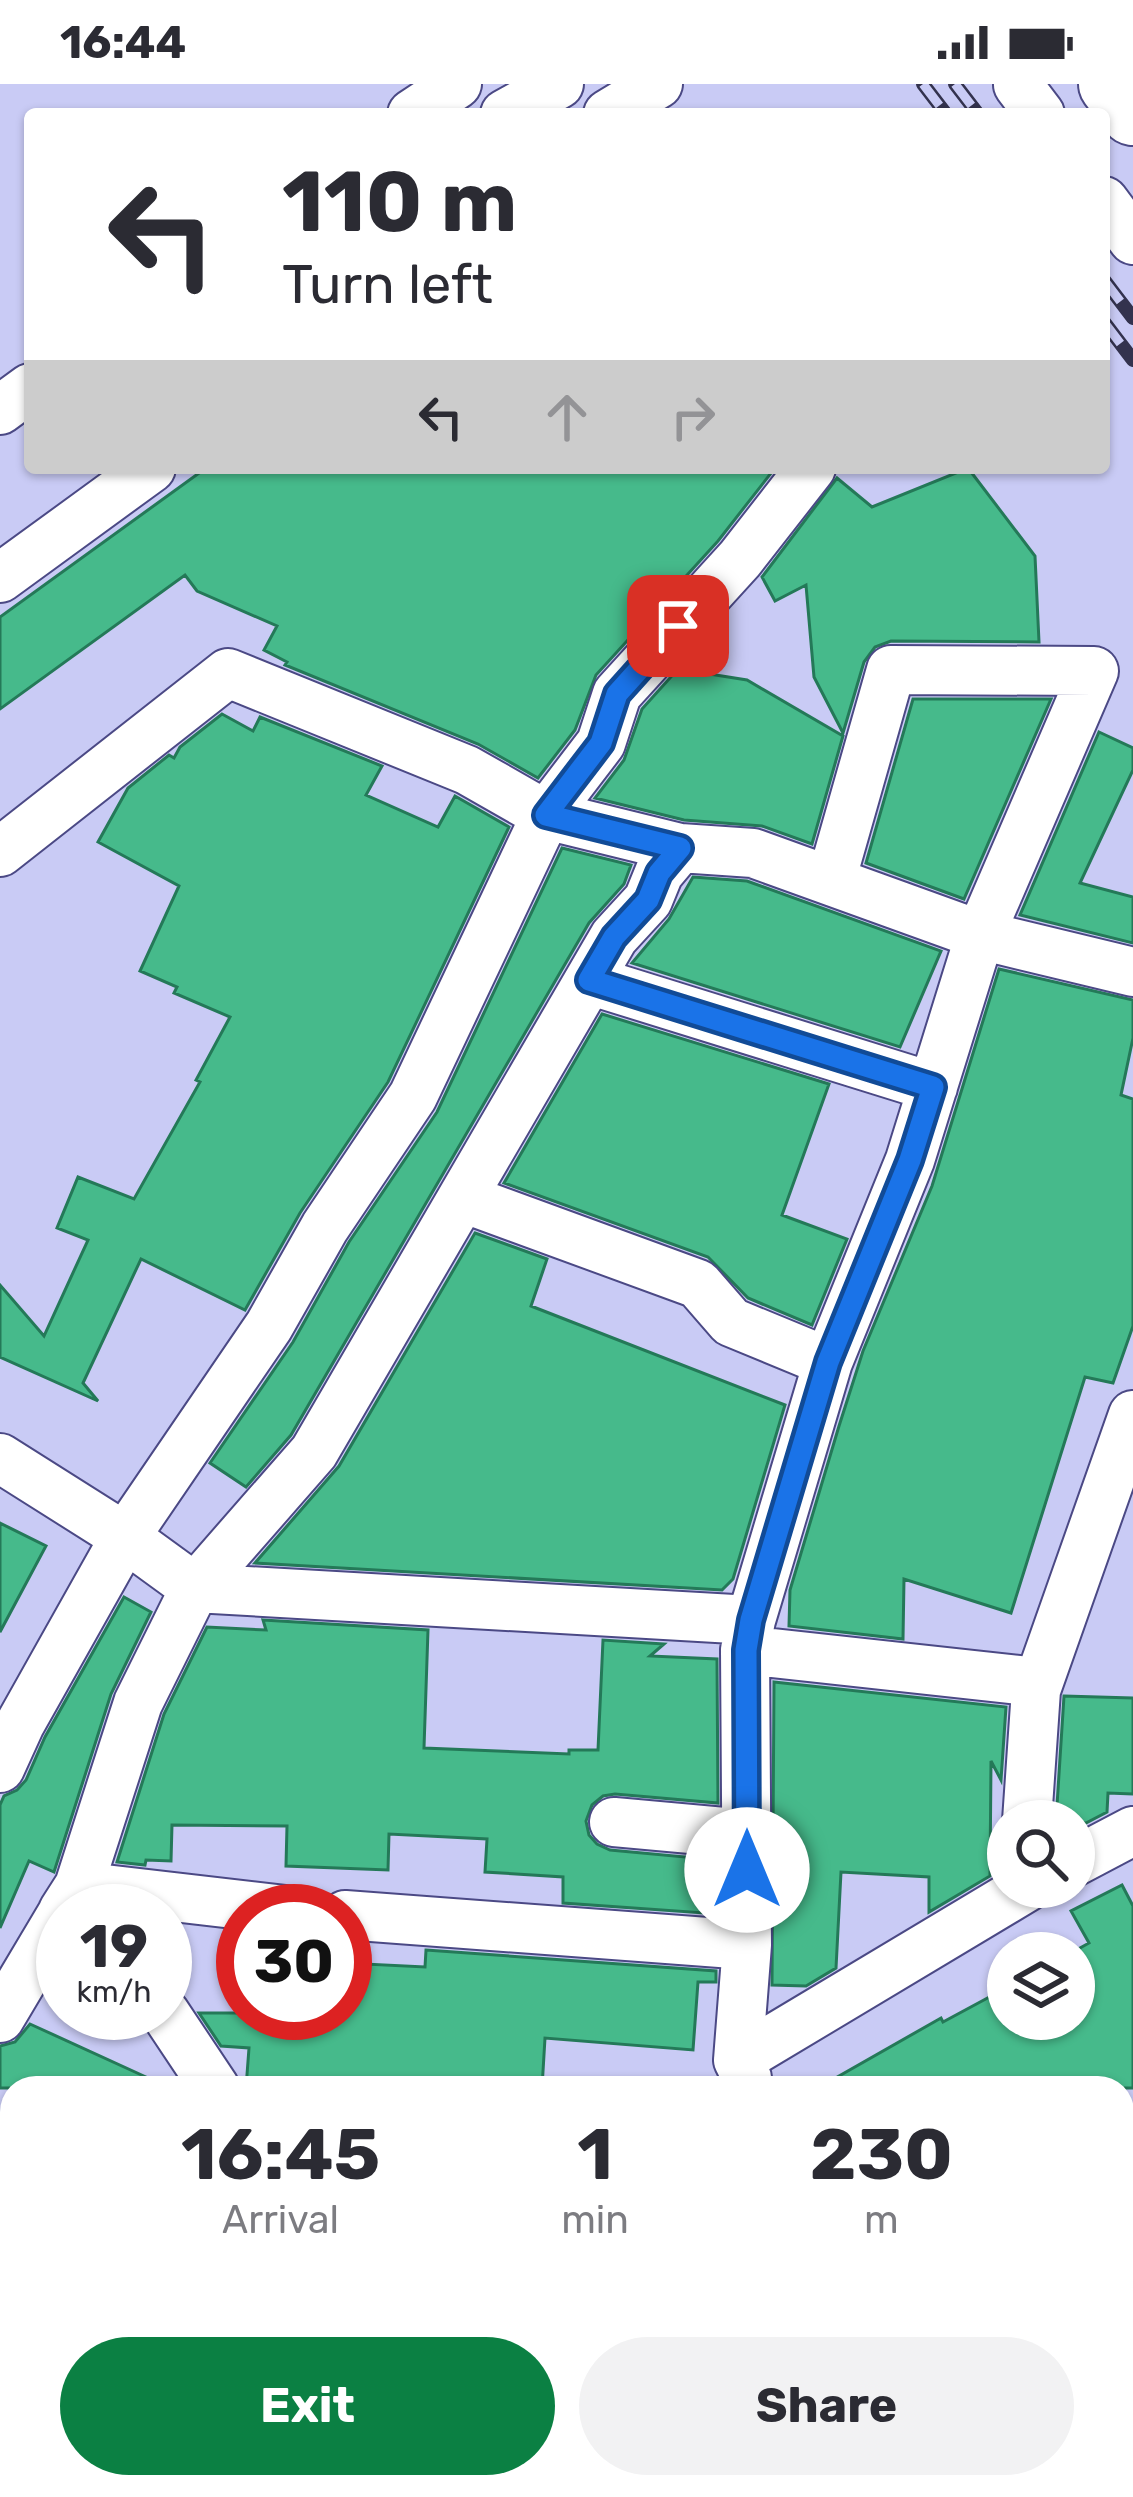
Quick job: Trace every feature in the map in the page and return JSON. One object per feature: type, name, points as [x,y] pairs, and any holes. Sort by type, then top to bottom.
[{"type":"highway","points":[[1112,84],[1133,112]]},
{"type":"street","points":[[421,108],[457,84]]},
{"type":"street","points":[[516,108],[559,84]]},
{"type":"street","points":[[618,108],[658,84]]},
{"type":"street","points":[[1110,209],[1133,240]]},
{"type":"street","points":[[0,578],[143,474]]},
{"type":"street","points":[[0,1768],[125,1537],[269,1326],[325,1227],[412,1096],[546,815],[601,743],[617,694],[740,559],[806,474]]},
{"type":"street","points":[[744,2074],[748,1635],[828,1362],[910,1160],[980,935],[1094,670],[891,670],[831,881]]},
{"type":"street","points":[[0,852],[228,673],[467,770],[546,815],[680,848],[753,853],[980,935],[1133,972]]},
{"type":"street","points":[[82,1884],[138,1703],[195,1588],[314,1452],[614,937],[648,900],[659,873],[680,848]]},
{"type":"street","points":[[589,980],[933,1087]]},
{"type":"street","points":[[463,1198],[698,1284],[731,1322],[828,1362]]},
{"type":"street","points":[[1030,1800],[1038,1682],[1133,1415]]},
{"type":"street","points":[[0,1458],[125,1537],[195,1588],[748,1635],[1038,1682]]},
{"type":"street","points":[[614,1822],[746,1834]]},
{"type":"street","points":[[1095,1851],[1133,1832]]},
{"type":"street","points":[[744,2074],[994,1908]]},
{"type":"street","points":[[372,1917],[748,1945]]},
{"type":"street","points":[[0,2018],[36,1964]]},
{"type":"street","points":[[183,2040],[207,2076]]},
{"type":"building","points":[[198,474],[770,474],[718,541],[596,675],[575,730],[538,778],[478,744],[285,665],[287,662],[264,650],[277,626],[197,591],[185,575],[0,709],[0,617]]},
{"type":"building","points":[[953,474],[973,474],[1035,556],[1039,642],[891,641],[875,647],[864,662],[843,733],[814,677],[806,585],[775,601],[762,577],[837,478],[872,507]]},
{"type":"building","points":[[678,669],[747,680],[843,736],[812,844],[762,826],[684,820],[595,798],[624,760],[642,709]]},
{"type":"building","points":[[913,699],[1051,699],[964,899],[866,863]]},
{"type":"building","points":[[222,714],[253,731],[260,717],[382,766],[366,795],[438,827],[455,796],[509,827],[388,1082],[300,1213],[245,1310],[141,1259],[83,1383],[98,1401],[0,1357],[0,1285],[44,1336],[88,1240],[57,1228],[78,1177],[134,1199],[200,1082],[196,1080],[230,1017],[174,993],[177,987],[140,971],[179,886],[98,842],[128,788],[169,755],[174,758],[180,747]]},
{"type":"building","points":[[1099,732],[1133,748],[1133,770],[1080,883],[1133,897],[1133,943],[1020,915]]},
{"type":"building","points":[[562,848],[631,865],[624,884],[589,923],[291,1435],[246,1487],[210,1463],[293,1342],[349,1242],[437,1112]]},
{"type":"building","points":[[693,877],[747,881],[941,951],[900,1047],[632,963],[669,919]]},
{"type":"building","points":[[999,969],[1133,1000],[1133,1038],[1121,1095],[1133,1099],[1133,1326],[1113,1383],[1085,1377],[1011,1613],[904,1579],[903,1639],[789,1626],[790,1590],[839,1426],[863,1351],[932,1186]]},
{"type":"building","points":[[602,1014],[829,1084],[782,1215],[847,1239],[812,1325],[748,1298],[708,1257],[504,1183]]},
{"type":"building","points":[[475,1233],[547,1259],[531,1306],[785,1405],[733,1579],[722,1590],[255,1563],[339,1466]]},
{"type":"building","points":[[0,1523],[46,1546],[0,1632]]},
{"type":"building","points":[[124,1597],[151,1612],[111,1694],[54,1872],[29,1861],[0,1928],[0,1805],[4,1796],[26,1780]]},
{"type":"building","points":[[263,1620],[428,1630],[424,1748],[569,1754],[569,1750],[598,1750],[603,1640],[664,1644],[650,1656],[717,1659],[718,1803],[615,1794],[592,1805],[586,1821],[589,1835],[610,1850],[718,1860],[718,1914],[563,1903],[563,1877],[485,1872],[487,1839],[389,1834],[388,1870],[286,1866],[287,1826],[172,1825],[171,1861],[117,1862],[164,1714],[207,1627],[266,1630]]},
{"type":"building","points":[[774,1682],[1006,1707],[1001,1780],[991,1761],[987,1878],[929,1912],[929,1877],[841,1872],[836,1968],[806,1986],[772,1985]]},
{"type":"building","points":[[1064,1696],[1133,1698],[1133,1794],[1108,1793],[1107,1812],[1095,1818],[1095,1800],[1057,1800]]},
{"type":"building","points":[[1122,1885],[1133,1906],[1133,2076],[839,2076],[941,2018],[943,2022],[987,1998],[987,2040],[1095,2040],[1095,1932],[1083,1932],[1071,1911],[1095,1908],[1095,1899]]},
{"type":"building","points":[[426,1950],[716,1971],[716,1982],[698,1982],[693,2050],[545,2038],[543,2076],[247,2076],[249,2048],[221,2046],[217,2040],[372,2040],[372,1964],[425,1967]]},
{"type":"building","points":[[199,2013],[216,2013],[216,2038]]},
{"type":"building","points":[[30,2024],[36,2027],[36,2040],[65,2040],[144,2076],[0,2076],[0,2046],[15,2042]]},
{"type":"railway","points":[[923,84],[941,108]]},
{"type":"railway","points":[[955,84],[973,108]]},
{"type":"railway","points":[[1110,288],[1133,318]]},
{"type":"railway","points":[[1110,330],[1133,360]]},
{"type":"route","points":[[678,626],[617,694],[601,743],[546,815],[680,848],[659,873],[648,900],[614,937],[589,980],[933,1087],[910,1160],[828,1362],[751,1620],[746,1650],[747,1870]]}]
